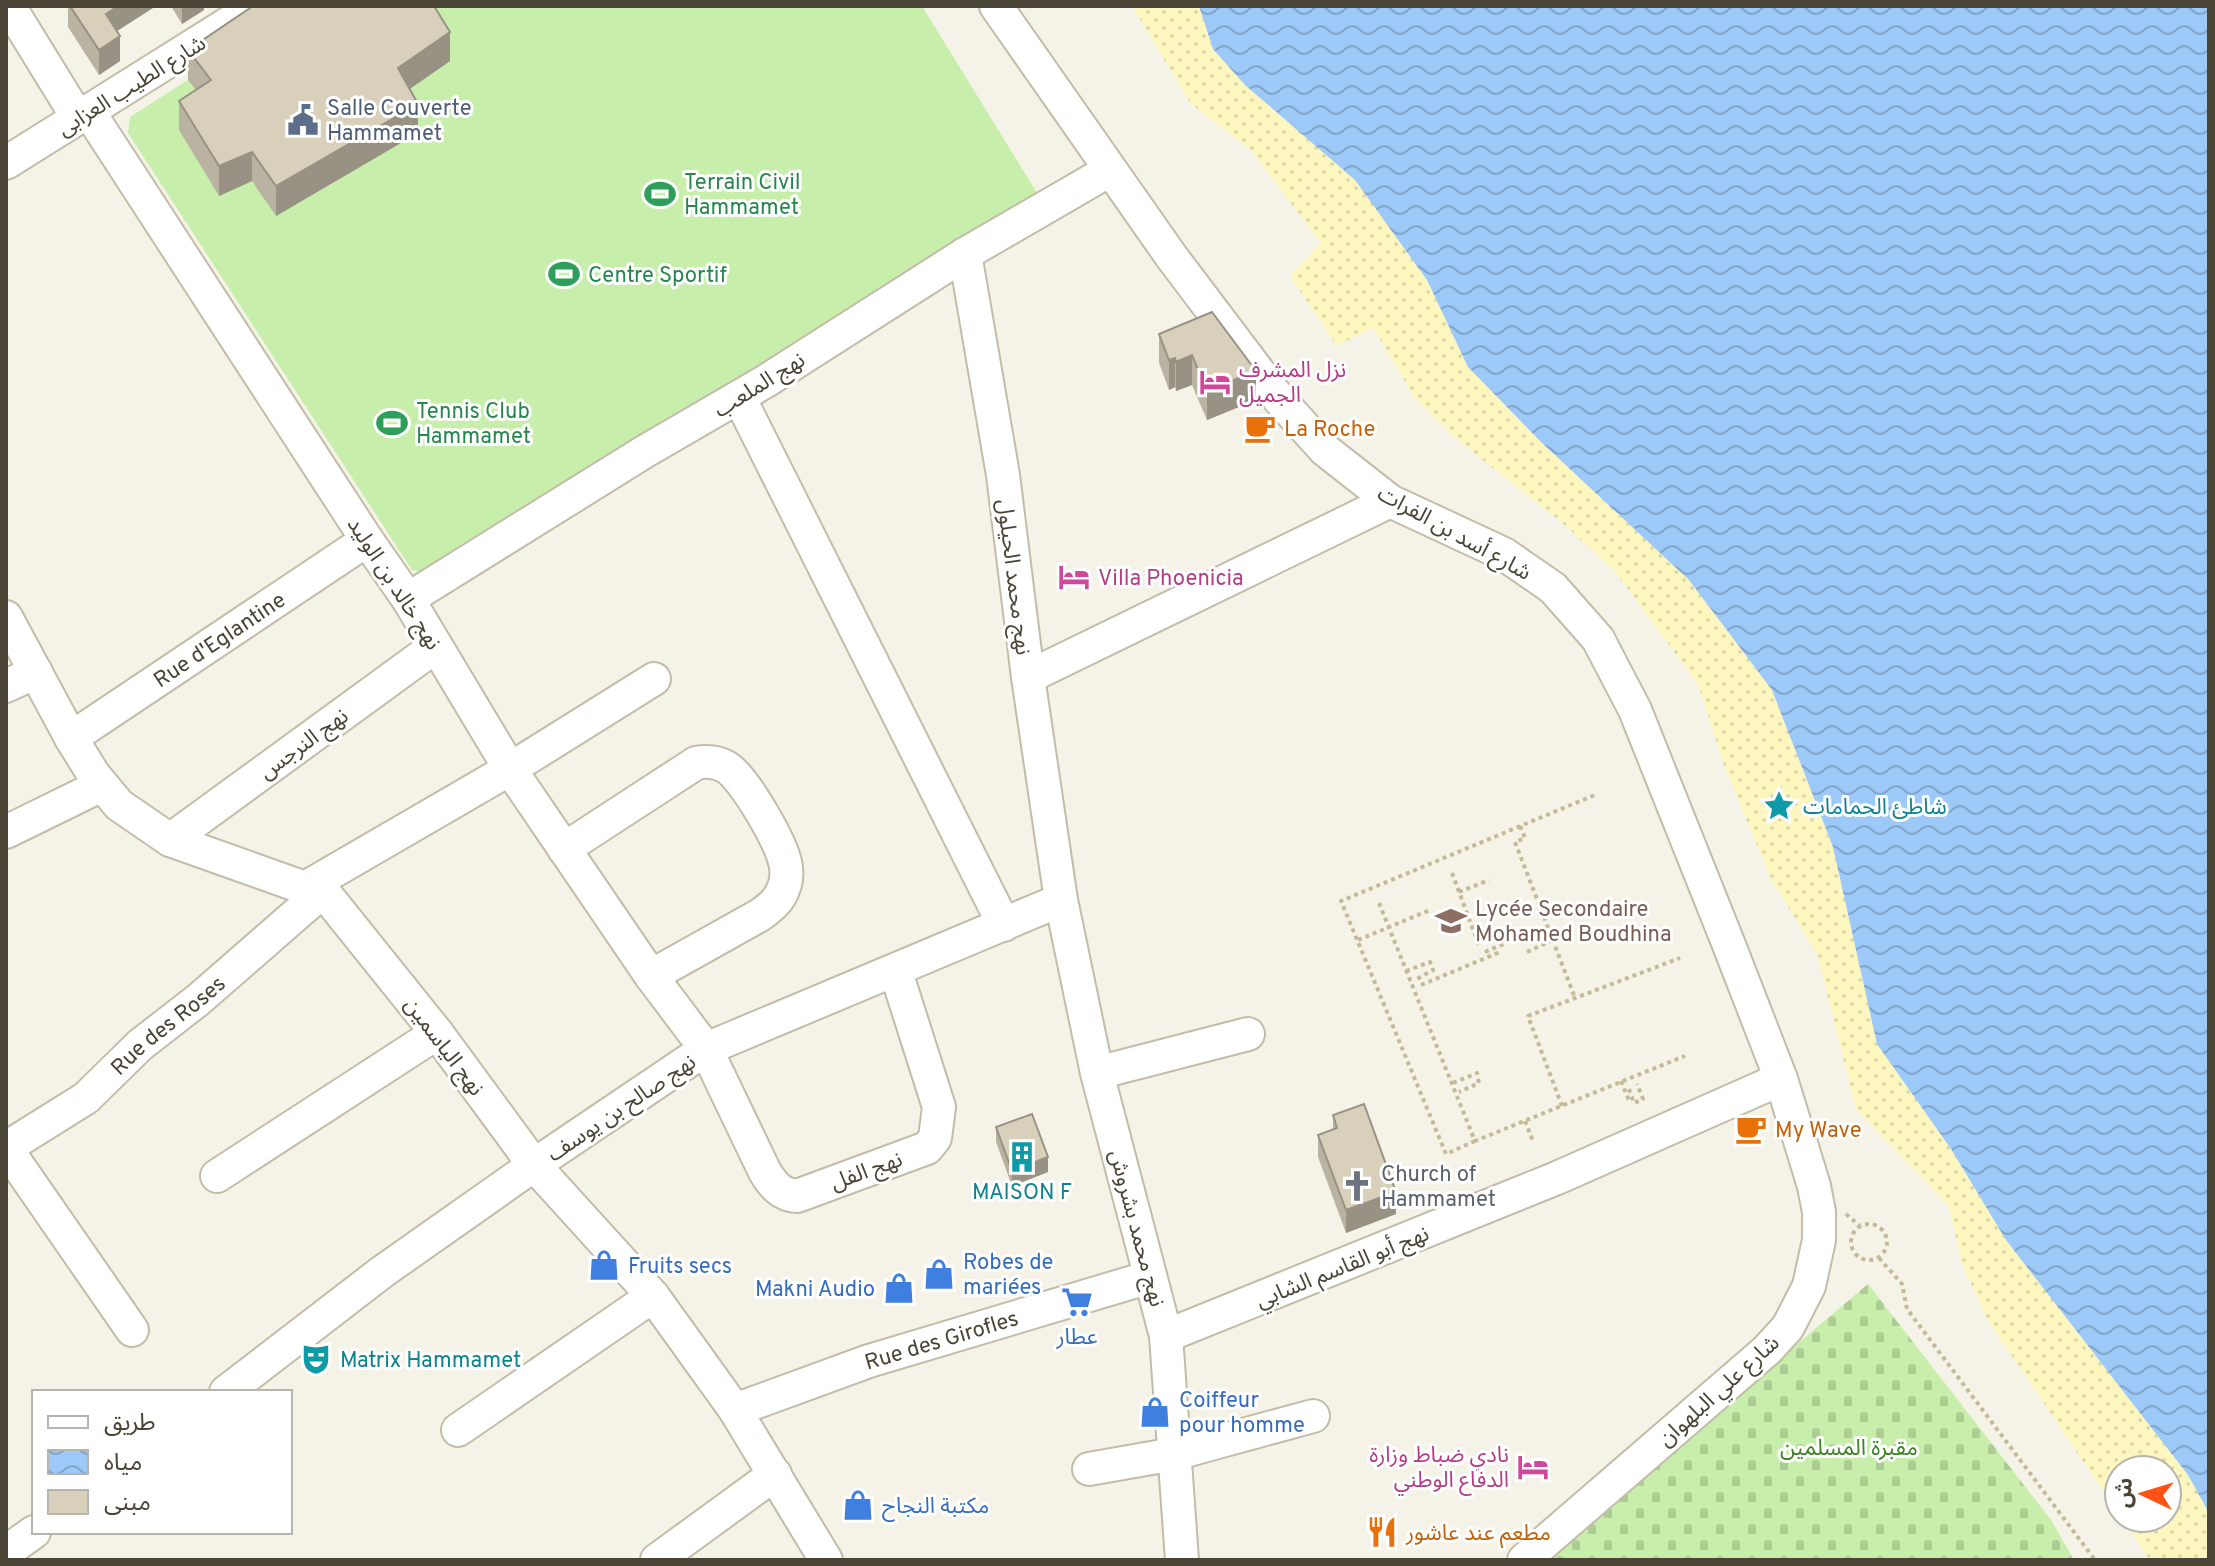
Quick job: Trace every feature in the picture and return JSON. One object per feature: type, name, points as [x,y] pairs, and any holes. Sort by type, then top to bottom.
[{"type":"street","name":"نهج خالد بن الوليد","points":[[9,6],[408,599],[510,769],[651,976],[706,1049]]},
{"type":"street","name":"شارع الطيب العزابى","points":[[6,163],[256,6]]},
{"type":"street","name":"شارع أسد بن الفرات","points":[[996,6],[1171,256],[1279,399],[1325,450],[1390,501],[1504,554],[1553,588],[1598,639],[1635,710],[1781,1079]]},
{"type":"street","name":"نهج الملعب","points":[[408,599],[644,452],[739,397],[965,254],[1110,170]]},
{"type":"street","name":"نهج محمد الحيلول","points":[[965,254],[1003,475],[1028,677],[1061,900]]},
{"type":"street","points":[[739,397],[1004,925]]},
{"type":"street","points":[[1028,677],[1390,501]]},
{"type":"street","name":"Rue d'Eglantine","points":[[71,738],[367,540]]},
{"type":"street","points":[[6,617],[71,738],[119,805],[170,840],[314,890]]},
{"type":"street","name":"نهج النرجس","points":[[170,840],[436,646]]},
{"type":"street","points":[[6,686],[36,672]]},
{"type":"street","name":"Rue des Roses","points":[[6,1148],[86,1098],[140,1045],[198,1000],[314,890],[654,679]]},
{"type":"street","points":[[564,849],[696,763],[710,761],[724,765],[744,785],[781,848],[787,866],[785,886],[775,904],[760,915],[651,976]]},
{"type":"street","points":[[6,832],[102,785]]},
{"type":"street","name":"نهج الياسمين","points":[[314,890],[437,1033],[534,1165],[653,1296],[735,1410],[826,1560]]},
{"type":"street","name":"نهج صالح بن يوسف","points":[[229,1390],[382,1272],[706,1049],[896,972],[1061,900]]},
{"type":"street","name":"نهج محمد بشروش","points":[[1061,900],[1097,1073],[1166,1336],[1182,1560]]},
{"type":"street","name":"نهج الفل","points":[[706,1049],[765,1172],[772,1183],[788,1195],[797,1196],[927,1148],[935,1138],[939,1107],[896,972]]},
{"type":"street","points":[[217,1176],[437,1033]]},
{"type":"street","points":[[1097,1073],[1248,1034]]},
{"type":"street","name":"نهج أبو القاسم الشابي","points":[[1166,1336],[1542,1185],[1781,1079]]},
{"type":"street","name":"شارع علي البلهوان","points":[[1524,1560],[1767,1350],[1795,1316],[1813,1272],[1819,1240],[1819,1212],[1810,1171],[1781,1079]]},
{"type":"street","points":[[6,1148],[132,1330]]},
{"type":"street","name":"Rue des Girofles","points":[[735,1410],[869,1361],[1150,1277]]},
{"type":"street","points":[[458,1430],[653,1296]]},
{"type":"street","points":[[1089,1469],[1174,1454],[1313,1416]]},
{"type":"street","points":[[657,1560],[775,1474]]},
{"type":"street","points":[[6,1552],[32,1533]]},
{"type":"path","points":[[1597,794],[1341,901],[1446,1154],[1685,1056]]},
{"type":"path","points":[[1520,826],[1525,838],[1515,842],[1575,998]]},
{"type":"path","points":[[1452,873],[1483,950],[1506,943],[1502,935],[1486,942]]},
{"type":"path","points":[[1459,892],[1489,880]]},
{"type":"path","points":[[1379,903],[1475,1141]]},
{"type":"path","points":[[1358,940],[1430,910]]},
{"type":"path","points":[[1527,952],[1553,940]]},
{"type":"path","points":[[1421,985],[1500,952]]},
{"type":"path","points":[[1562,1106],[1528,1016],[1680,958]]},
{"type":"path","points":[[1406,971],[1430,962],[1433,970],[1417,979]]},
{"type":"path","points":[[1452,1083],[1477,1073],[1479,1083],[1459,1092]]},
{"type":"path","points":[[1621,1081],[1630,1103]]},
{"type":"path","points":[[1629,1089],[1634,1103],[1643,1099],[1637,1084]]},
{"type":"path","points":[[1525,1121],[1533,1141]]},
{"type":"path","points":[[1869,1223],[1879,1226],[1885,1234],[1885,1252],[1879,1258],[1860,1259],[1854,1255],[1851,1239],[1860,1226],[1869,1223]]},
{"type":"path","points":[[1879,1258],[1902,1284],[1907,1309],[2095,1560]]},
{"type":"sand","name":"شاطئ الحمامات","points":[[1132,6],[1199,6],[1213,49],[1245,85],[1355,179],[1427,280],[1468,367],[1541,442],[1689,580],[1772,690],[1833,847],[1877,1044],[1951,1149],[2006,1240],[2173,1454],[2103,1454],[2103,1490],[1988,1321],[1962,1264],[1949,1206],[1856,1109],[1817,954],[1770,877],[1724,765],[1698,684],[1613,569],[1559,520],[1461,443],[1414,397],[1373,327],[1337,346],[1290,276],[1321,243],[1251,150],[1191,104]]},
{"type":"sand","name":"شاطئ الحمامات","points":[[2183,1467],[2209,1513],[2209,1560],[2150,1560],[2133,1534],[2183,1534]]},
{"type":"green space","name":"Centre Sportif","points":[[303,6],[922,6],[1037,193],[433,574],[412,570],[128,133],[130,117]]},
{"type":"green space","name":"مقبرة المسلمين","points":[[1868,1284],[2051,1520],[2074,1560],[1542,1560]]},
{"type":"water","points":[[1199,6],[2209,6],[2209,1513],[2183,1469],[2183,1454],[2172,1454],[2006,1240],[1951,1149],[1877,1044],[1833,847],[1772,690],[1689,580],[1541,442],[1468,367],[1427,280],[1355,180],[1245,85],[1213,49]]},
{"type":"building","points":[[70,6],[118,6],[106,14],[120,36],[99,50]]},
{"type":"building","name":"Salle Couverte Hammamet","points":[[253,6],[434,6],[450,32],[398,68],[418,104],[276,186],[252,152],[219,166],[179,101],[211,80],[188,50]]},
{"type":"building","points":[[1212,312],[1256,371],[1207,391],[1192,355],[1176,362],[1175,358],[1169,360],[1159,334]]},
{"type":"building","name":"Church of Hammamet","points":[[1364,1104],[1396,1192],[1346,1210],[1318,1135],[1337,1128],[1333,1115]]},
{"type":"building","name":"MAISON F","points":[[1032,1114],[1048,1157],[1012,1171],[996,1127]]},
{"type":"place","name":"Salle Couverte Hammamet","points":[[303,120]]},
{"type":"place","name":"Terrain Civil Hammamet","points":[[660,194]]},
{"type":"place","name":"Centre Sportif","points":[[564,274]]},
{"type":"place","name":"نزل المشرف الجميل","points":[[1215,382]]},
{"type":"place","name":"Tennis Club Hammamet","points":[[392,423]]},
{"type":"place","name":"La Roche","points":[[1260,428]]},
{"type":"place","name":"Villa Phoenicia","points":[[1074,577]]},
{"type":"place","name":"شاطئ الحمامات","points":[[1779,806]]},
{"type":"place","name":"Lycée Secondaire Mohamed Boudhina","points":[[1451,921]]},
{"type":"place","name":"My Wave","points":[[1751,1129]]},
{"type":"place","name":"MAISON F","points":[[1022,1157]]},
{"type":"place","name":"Church of Hammamet","points":[[1357,1186]]},
{"type":"place","name":"Fruits secs","points":[[604,1265]]},
{"type":"place","name":"Robes de mariées","points":[[939,1274]]},
{"type":"place","name":"Makni Audio","points":[[899,1288]]},
{"type":"place","name":"عطار","points":[[1077,1302]]},
{"type":"place","name":"Matrix Hammamet","points":[[316,1359]]},
{"type":"place","name":"Coiffeur pour homme","points":[[1155,1412]]},
{"type":"place","name":"نادي ضباط وزارة الدفاع الوطني","points":[[1533,1467]]},
{"type":"place","name":"مكتبة النجاح","points":[[858,1505]]},
{"type":"place","name":"مطعم عند عاشور","points":[[1382,1532]]}]
